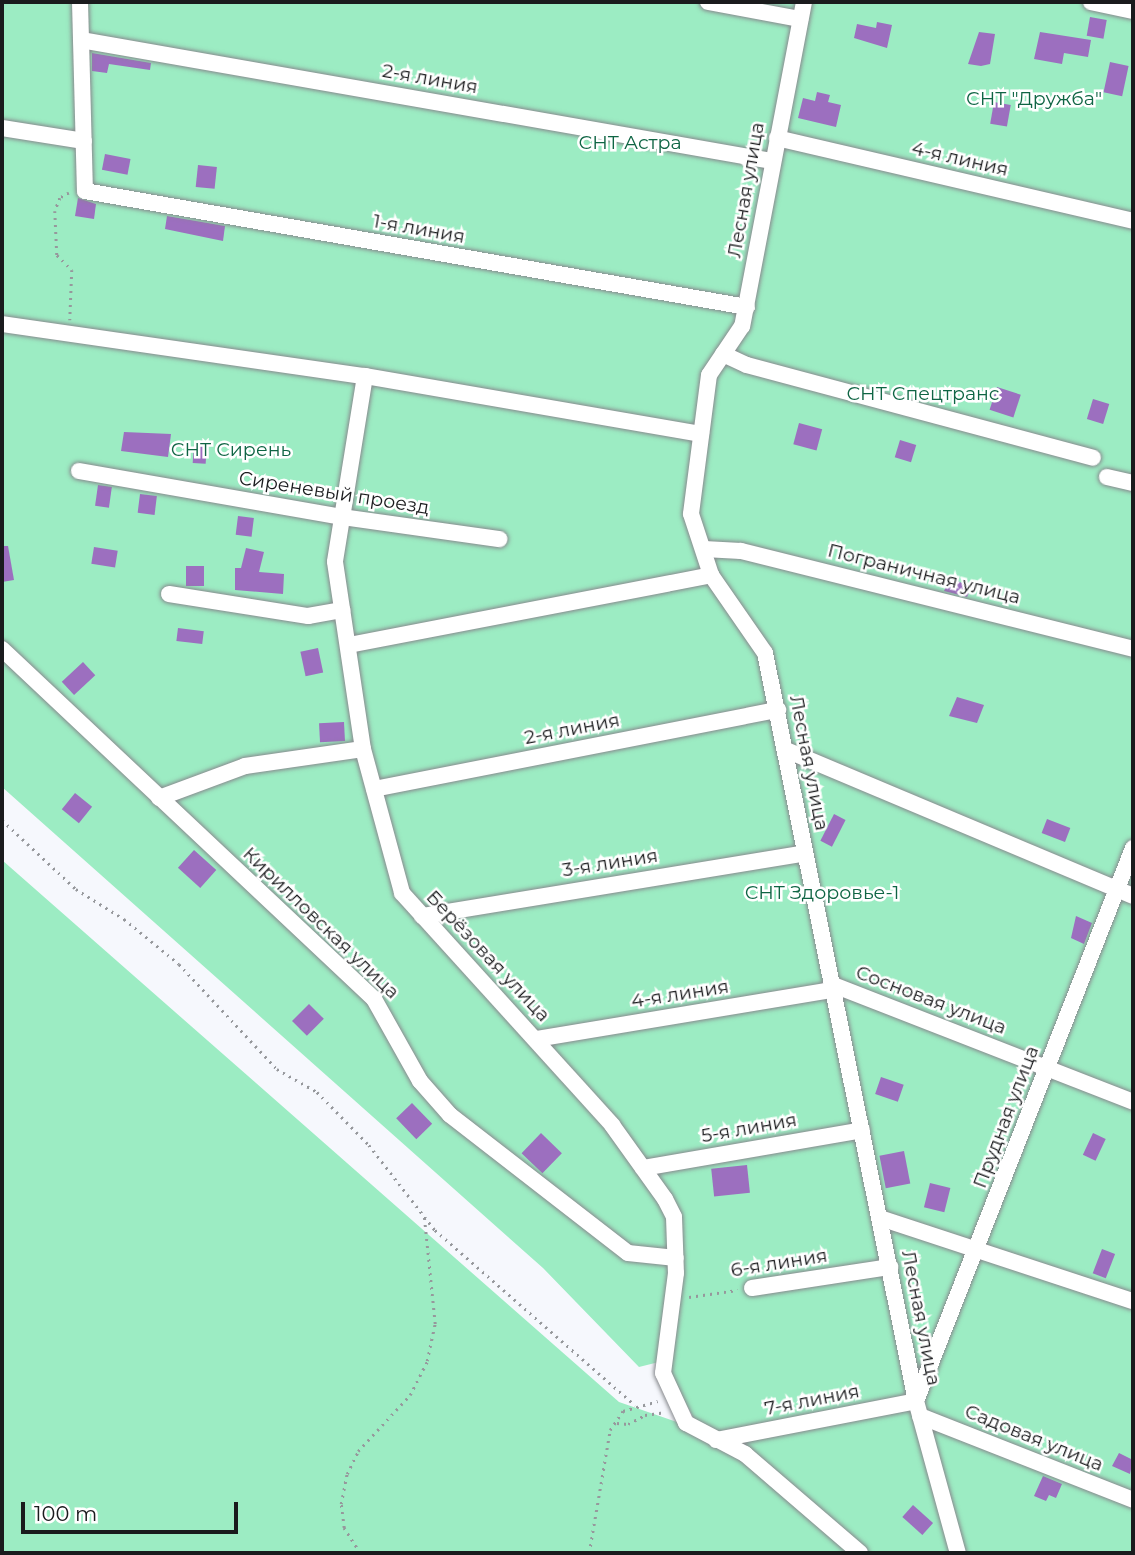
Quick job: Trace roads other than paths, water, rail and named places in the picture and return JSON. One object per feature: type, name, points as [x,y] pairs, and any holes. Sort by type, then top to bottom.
[{"type":"street","points":[[2,128],[84,141],[80,2]]},
{"type":"street","points":[[708,2],[800,19]]},
{"type":"street","name":"Лесная улица","points":[[804,2],[772,161],[747,307],[742,326],[709,375],[691,514],[711,575],[765,653],[918,1408],[958,1553]]},
{"type":"street","points":[[1091,2],[1133,11]]},
{"type":"street","name":"2-я линия","points":[[81,40],[772,161]]},
{"type":"street","name":"4-я линия","points":[[777,138],[1133,220]]},
{"type":"street","name":"1-я линия","points":[[84,141],[85,190],[747,307]]},
{"type":"street","points":[[2,324],[365,376],[701,434]]},
{"type":"street","points":[[723,354],[747,365],[1093,458]]},
{"type":"street","name":"Берёзовая улица","points":[[365,376],[335,562],[363,749],[402,893],[536,1039],[643,1168],[674,1217],[674,1299],[663,1360],[675,1404],[686,1423],[716,1440]]},
{"type":"street","name":"Сиреневый проезд","points":[[79,471],[342,517],[499,539]]},
{"type":"street","points":[[1107,477],[1133,483]]},
{"type":"street","name":"Пограничная улица","points":[[704,549],[741,551],[1133,649]]},
{"type":"street","points":[[349,645],[711,575]]},
{"type":"street","points":[[169,594],[308,616],[342,610]]},
{"type":"street","name":"Кирилловская улица","points":[[2,649],[374,999],[420,1082],[450,1115],[628,1253],[676,1258]]},
{"type":"street","name":"2-я линия","points":[[374,789],[778,710]]},
{"type":"street","points":[[159,798],[245,766],[363,749]]},
{"type":"street","points":[[786,750],[1133,896]]},
{"type":"street","name":"Прудная улица","points":[[918,1408],[1133,848]]},
{"type":"street","name":"3-я линия","points":[[422,916],[805,853]]},
{"type":"street","name":"4-я линия","points":[[536,1039],[831,987]]},
{"type":"street","name":"Сосновая улица","points":[[831,987],[1133,1102]]},
{"type":"street","name":"5-я линия","points":[[643,1168],[862,1130]]},
{"type":"street","points":[[880,1218],[1133,1301]]},
{"type":"street","name":"6-я линия","points":[[751,1288],[890,1267]]},
{"type":"street","name":"7-я линия","points":[[716,1440],[918,1408]]},
{"type":"street","name":"Садовая улица","points":[[918,1408],[1133,1500]]},
{"type":"street","points":[[716,1440],[745,1454],[860,1553]]},
{"type":"park label","name":"СНТ \"Дружба\"","points":[[1034,99]]},
{"type":"park label","name":"СНТ Астра","points":[[630,143]]},
{"type":"park label","name":"СНТ Спецтранс","points":[[923,394]]},
{"type":"park label","name":"СНТ Сирень","points":[[231,450]]},
{"type":"park label","name":"СНТ Здоровье-1","points":[[822,893]]}]
